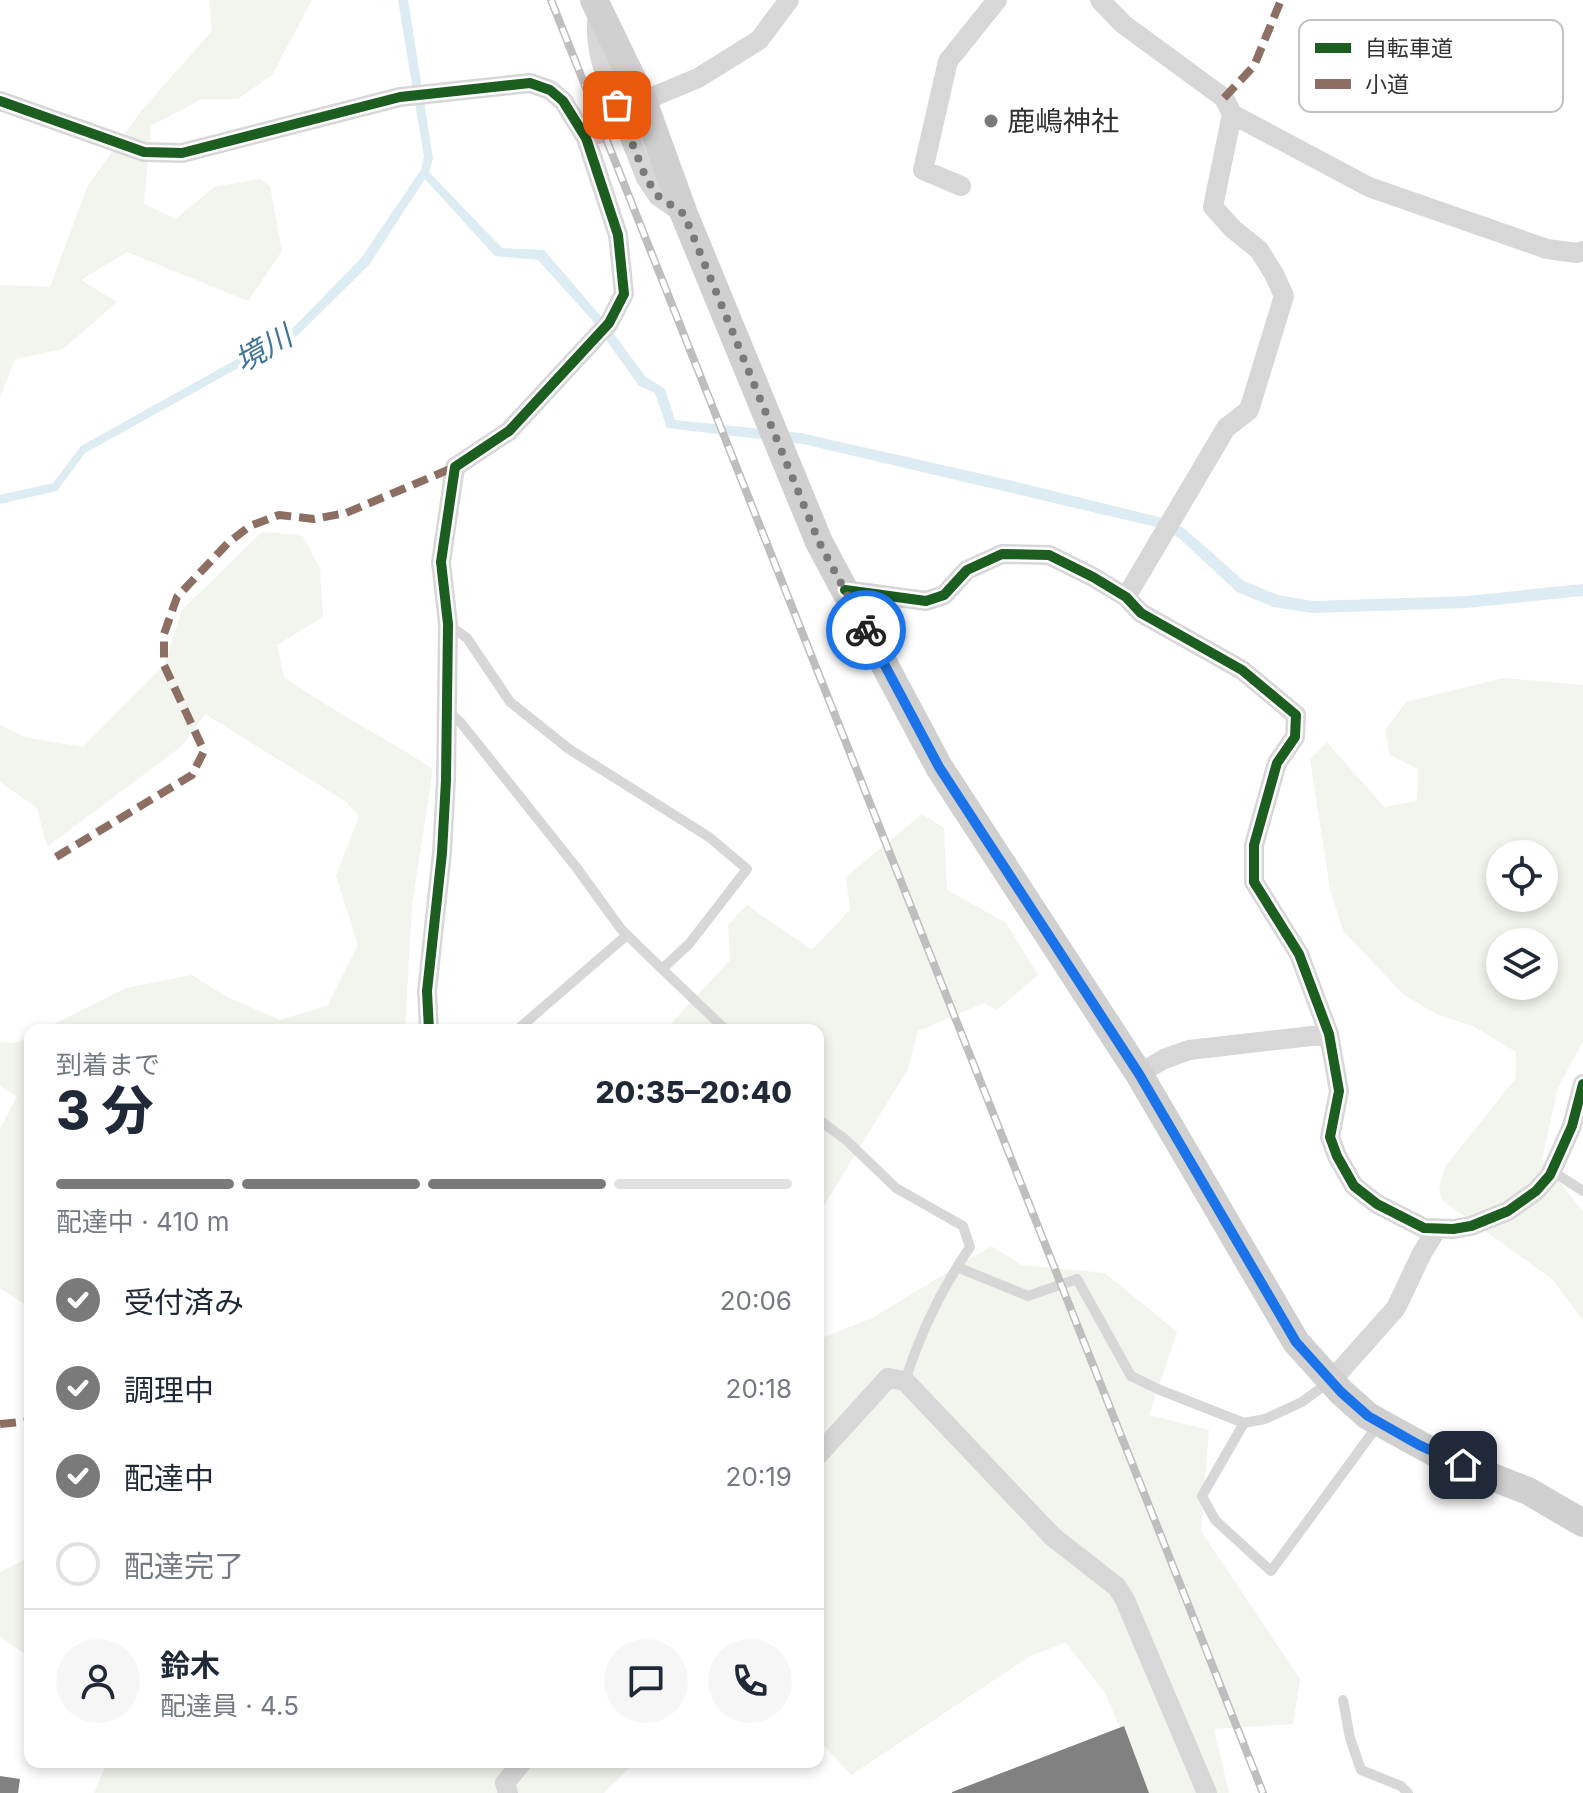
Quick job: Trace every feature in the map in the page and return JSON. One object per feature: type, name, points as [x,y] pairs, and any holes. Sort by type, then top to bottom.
[{"type":"main road","points":[[596,6],[643,101],[684,214],[819,542],[939,767],[1139,1074],[1289,1331],[1331,1381],[1368,1416],[1444,1458],[1528,1491],[1583,1523]]},
{"type":"street","points":[[643,101],[698,78],[759,40],[789,0]]},
{"type":"street","points":[[961,186],[923,170],[948,61],[997,0]]},
{"type":"street","points":[[1100,0],[1123,24],[1224,98],[1232,114],[1369,187],[1547,249],[1583,251]]},
{"type":"street","points":[[596,6],[601,65],[646,178],[658,196],[684,214]]},
{"type":"street","points":[[0,101],[144,152],[182,153],[400,97],[530,83],[550,90],[563,101],[586,138],[618,235],[624,294],[609,323],[509,431],[455,467],[441,562],[448,624],[447,711],[442,853],[427,991],[429,1024]]},
{"type":"street","points":[[1126,597],[1226,428],[1249,410],[1284,296],[1259,250],[1233,229],[1213,207],[1232,114]]},
{"type":"street","points":[[586,138],[625,125]]},
{"type":"street","points":[[845,590],[926,601],[944,595],[967,570],[1002,554],[1049,555],[1126,597],[1141,613],[1242,670],[1296,715],[1295,737],[1277,763],[1254,845],[1254,882],[1299,954],[1329,1034],[1339,1091],[1330,1137],[1337,1156],[1354,1186],[1377,1204],[1424,1228],[1437,1229],[1471,1226],[1508,1211],[1536,1191],[1552,1171],[1572,1126],[1583,1084]]},
{"type":"street","points":[[1139,1074],[1164,1059],[1189,1050],[1329,1034]]},
{"type":"street","points":[[1331,1381],[1396,1308],[1437,1229]]},
{"type":"street","points":[[824,1448],[888,1378],[905,1381],[1053,1537],[1117,1587],[1207,1793]]},
{"type":"street","points":[[508,1793],[505,1783],[517,1768]]},
{"type":"lane","points":[[448,624],[467,638],[510,702],[569,749],[709,837],[747,869],[689,944],[662,969]]},
{"type":"lane","points":[[447,711],[461,723],[627,935],[720,1024]]},
{"type":"lane","points":[[524,1024],[627,935]]},
{"type":"lane","points":[[824,1124],[896,1188],[963,1226],[970,1247],[916,1346],[905,1381]]},
{"type":"lane","points":[[1552,1171],[1583,1191]]},
{"type":"lane","points":[[957,1267],[1028,1296],[1077,1279],[1131,1376],[1244,1423],[1265,1419],[1302,1402],[1331,1381]]},
{"type":"lane","points":[[1244,1423],[1202,1496],[1215,1520],[1271,1571],[1379,1423]]},
{"type":"lane","points":[[1343,1700],[1350,1738],[1361,1770],[1401,1786],[1408,1793]]},
{"type":"shaded area","points":[[209,0],[312,0],[272,75],[238,99],[202,99],[151,126],[144,204],[176,219],[214,187],[259,179],[270,186],[282,251],[248,301],[127,252],[81,280],[117,302],[63,349],[15,359],[0,397],[0,285],[50,287],[87,187],[141,111],[212,31]]},
{"type":"shaded area","points":[[262,532],[302,535],[320,568],[323,617],[277,645],[284,677],[433,769],[412,905],[405,1024],[54,1024],[126,988],[192,975],[227,997],[280,1020],[328,1005],[358,945],[336,876],[359,816],[345,801],[205,714],[182,746],[47,847],[37,808],[0,782],[0,725],[24,737],[83,747],[164,665],[182,610]]},
{"type":"shaded area","points":[[1503,678],[1583,685],[1583,1041],[1558,1088],[1542,1159],[1583,1212],[1583,1320],[1552,1279],[1442,1200],[1439,1188],[1445,1167],[1516,1078],[1516,1052],[1473,1026],[1436,1014],[1404,995],[1343,931],[1330,889],[1310,759],[1327,742],[1384,807],[1417,801],[1418,769],[1390,755],[1385,730],[1406,702]]},
{"type":"shaded area","points":[[922,814],[944,828],[947,890],[1006,923],[1038,975],[997,1010],[984,1003],[918,1031],[908,1069],[824,1205],[824,1024],[671,1024],[730,960],[728,925],[747,905],[812,950],[850,910],[846,877]]},
{"type":"shaded area","points":[[24,1039],[24,1304],[0,1288],[0,1129],[17,1096],[0,1086],[0,1042],[16,1043]]},
{"type":"shaded area","points":[[991,1246],[1022,1265],[1105,1273],[1177,1332],[1149,1415],[1209,1430],[1201,1531],[1300,1679],[1293,1724],[1214,1729],[1229,1793],[1149,1793],[1105,1693],[1066,1643],[1032,1655],[851,1775],[824,1746],[824,1337],[872,1318]]},
{"type":"shaded area","points":[[24,1560],[24,1653],[0,1637],[0,1572]]},
{"type":"shaded area","points":[[104,1768],[629,1768],[604,1793],[94,1793]]},
{"type":"water","name":"境川","points":[[398,0],[408,0],[433,158],[429,172],[502,248],[544,250],[599,314],[645,376],[665,389],[675,420],[801,433],[1163,518],[1185,529],[1244,581],[1278,595],[1313,601],[1467,596],[1583,584],[1583,596],[1466,608],[1313,613],[1273,607],[1237,592],[1179,538],[1156,527],[803,444],[667,428],[655,393],[639,386],[592,320],[538,260],[495,256],[425,179],[369,265],[298,335],[85,453],[57,491],[0,504],[0,495],[53,483],[81,446],[293,328],[362,257],[421,170],[424,157]]},
{"type":"building","points":[[1124,1726],[1149,1793],[952,1793],[952,1792]]},
{"type":"building","points":[[0,1776],[20,1779],[18,1793],[0,1793]]},
{"type":"railway","points":[[551,0],[1263,1793]]},
{"type":"marked path","points":[[1224,98],[1254,66],[1281,0]]},
{"type":"marked path","points":[[56,857],[192,775],[204,751],[164,665],[164,634],[177,597],[228,543],[250,526],[279,515],[314,519],[346,513],[455,467]]},
{"type":"marked path","points":[[0,1424],[24,1422]]},
{"type":"cycle path","points":[[0,101],[144,152],[182,153],[400,97],[530,83],[550,90],[563,101],[586,138],[618,235],[624,294],[609,323],[509,431],[455,467],[441,562],[448,624],[446,780],[442,853],[427,991],[429,1024]]},
{"type":"cycle path","points":[[845,590],[926,601],[944,595],[967,570],[1002,554],[1049,555],[1093,577],[1126,597],[1141,613],[1242,670],[1296,715],[1295,737],[1277,763],[1254,845],[1254,882],[1299,954],[1329,1034],[1339,1091],[1330,1137],[1337,1156],[1354,1186],[1377,1204],[1424,1228],[1471,1226],[1508,1211],[1536,1191],[1550,1175],[1572,1126],[1583,1084]]},
{"type":"way so far","points":[[617,105],[646,178],[658,196],[684,214],[819,542],[866,630]]},
{"type":"place","name":"鹿嶋神社","points":[[991,121]]},
{"type":"route","points":[[866,630],[939,767],[1139,1074],[1296,1342],[1341,1392],[1368,1416],[1444,1458],[1463,1465]]}]
